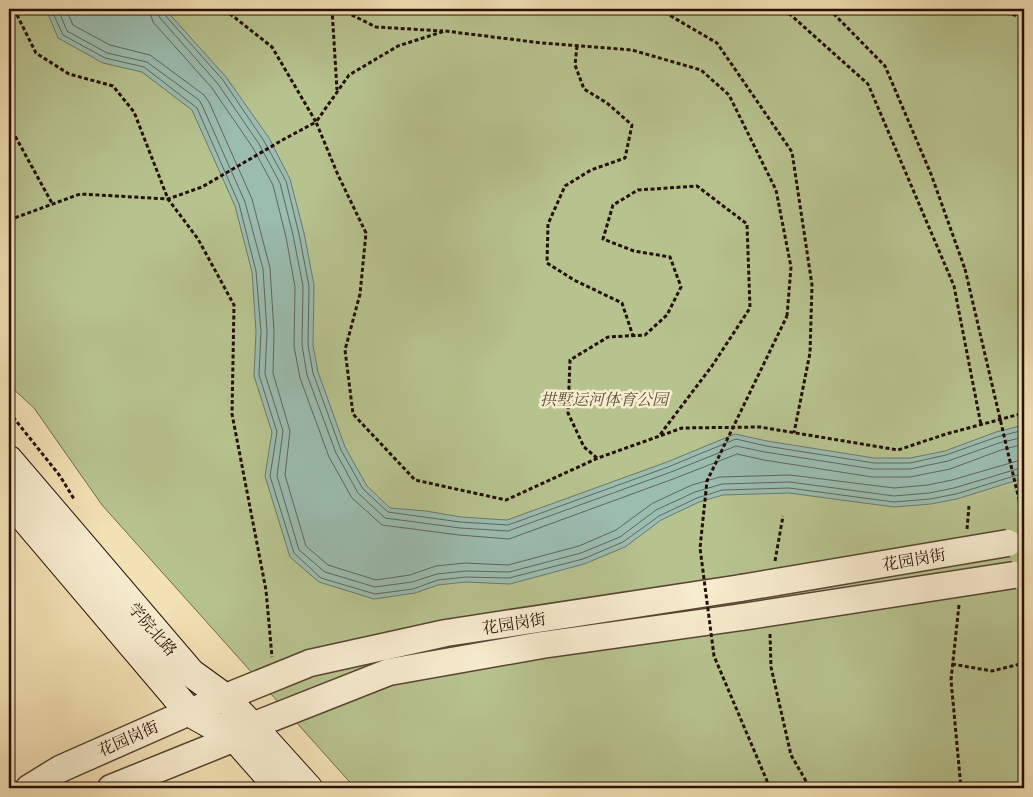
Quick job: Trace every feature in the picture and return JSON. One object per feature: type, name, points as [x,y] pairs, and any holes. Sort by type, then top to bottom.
[{"type":"main road","name":"学院北路","points":[[9,460],[192,674],[224,698],[278,788]]},
{"type":"main road","name":"学院北路","points":[[9,500],[189,712],[244,732],[308,788]]},
{"type":"street","name":"花园岗街","points":[[28,788],[60,769],[189,712],[310,663],[446,633],[741,588],[1016,542]]},
{"type":"street","name":"花园岗街","points":[[111,788],[389,672],[542,645],[742,617],[1019,574]]},
{"type":"path","points":[[14,9],[36,53],[69,74],[113,86],[134,112],[168,199],[198,239],[234,304],[232,414],[266,590],[274,677]]},
{"type":"path","points":[[224,9],[272,47],[316,122],[338,175],[366,233],[360,294],[345,350],[353,414],[415,480],[506,500],[598,458],[682,428],[760,427],[898,450],[946,434],[1024,413]]},
{"type":"path","points":[[332,9],[337,92]]},
{"type":"path","points":[[340,9],[376,26],[445,31],[542,44],[632,50],[702,70],[729,96],[776,190],[791,267],[787,316],[707,481],[700,548],[714,656],[770,788]]},
{"type":"path","points":[[658,9],[717,43],[792,152],[812,285],[810,353],[794,433]]},
{"type":"path","points":[[784,9],[868,84],[954,286],[981,424]]},
{"type":"path","points":[[829,9],[885,66],[931,174],[964,269],[1020,504],[1024,512]]},
{"type":"path","points":[[987,9],[1024,17]]},
{"type":"path","points":[[9,220],[80,194],[168,199],[202,187],[316,122],[349,75],[398,46],[445,31]]},
{"type":"path","points":[[577,46],[575,65],[584,89],[607,103],[632,126],[625,158],[591,170],[565,186],[548,224],[547,263],[574,280],[622,303],[633,336]]},
{"type":"path","points":[[9,125],[53,205]]},
{"type":"path","points":[[598,458],[584,447],[568,413],[570,360],[608,337],[645,335],[667,315],[681,287],[670,257],[634,252],[603,238],[613,205],[638,190],[697,186],[747,224],[750,308],[712,366],[658,436]]},
{"type":"path","points":[[966,536],[969,506]]},
{"type":"path","points":[[773,570],[783,516]]},
{"type":"path","points":[[960,595],[951,680],[961,788]]},
{"type":"path","points":[[770,632],[771,667],[791,755],[810,788]]},
{"type":"path","points":[[952,664],[992,671],[1024,663]]},
{"type":"green space","name":"拱墅运河体育公园","points":[[9,9],[1024,9],[1024,788],[355,788],[102,505],[34,408],[9,385]]},
{"type":"water","points":[[46,9],[165,9],[226,77],[269,138],[290,179],[304,233],[314,285],[313,345],[318,372],[345,447],[367,486],[390,508],[426,511],[461,517],[507,520],[667,462],[735,434],[874,458],[910,458],[945,451],[996,432],[1024,425],[1024,478],[957,499],[931,504],[894,507],[789,493],[723,495],[699,502],[661,520],[625,547],[584,564],[510,584],[466,582],[438,585],[415,593],[374,599],[319,582],[290,557],[265,476],[272,432],[254,376],[256,332],[252,272],[235,206],[192,110],[142,72],[103,63],[58,38]]}]
